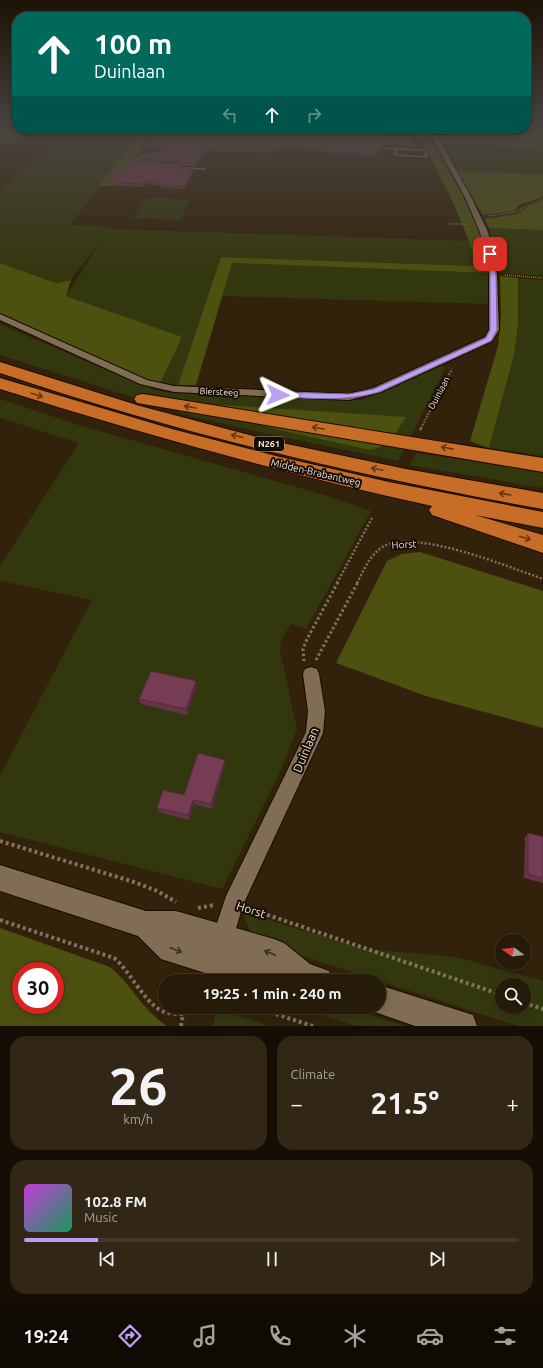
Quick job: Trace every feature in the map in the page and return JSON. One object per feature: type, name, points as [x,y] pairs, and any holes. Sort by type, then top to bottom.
[{"type":"highway","name":"N261","points":[[0,365],[63,377],[141,398],[543,465]]},
{"type":"highway","name":"Midden-Brabantweg","points":[[0,365],[146,412],[247,439],[404,475],[543,501]]},
{"type":"highway","name":"Midden-Brabantweg","points":[[0,383],[99,415],[208,446],[397,491],[543,520]]},
{"type":"highway","name":"N261","points":[[397,491],[457,518],[543,544]]},
{"type":"street","points":[[445,360],[489,339],[492,336],[493,274],[490,254],[480,221],[457,178]]},
{"type":"street","name":"Biersteeg","points":[[0,317],[144,382],[174,389],[349,397],[377,390],[445,360]]},
{"type":"street","name":"Duinlaan","points":[[220,950],[233,903],[317,724],[311,674]]},
{"type":"street","points":[[0,878],[146,925],[171,949],[220,950],[261,974]]},
{"type":"street","points":[[386,1002],[462,1026]]},
{"type":"path","points":[[448,224],[480,221],[516,212],[528,204],[543,199]]},
{"type":"path","points":[[493,274],[543,278]]},
{"type":"path","name":"Duinlaan","points":[[416,436],[452,369],[452,365],[445,360]]},
{"type":"path","points":[[311,674],[306,667],[303,658],[303,649],[306,639],[372,518]]},
{"type":"path","name":"Horst","points":[[311,674],[314,663],[369,560],[378,550],[388,545],[412,542],[432,544],[543,579]]},
{"type":"path","points":[[0,840],[134,882],[157,891],[184,907]]},
{"type":"path","name":"Horst","points":[[190,909],[233,903],[495,993]]},
{"type":"path","points":[[0,920],[114,958],[128,969],[150,1000],[158,1007]]},
{"type":"path","points":[[531,1005],[543,1009]]},
{"type":"path","points":[[182,1026],[183,1014]]},
{"type":"path","points":[[275,1014],[313,1026]]},
{"type":"green space","points":[[14,178],[106,178],[70,225],[100,226],[110,229],[471,241],[477,266],[221,257],[178,385],[160,383],[181,337],[66,296],[103,238],[71,280],[56,283],[0,263],[0,190]]},
{"type":"green space","points":[[105,178],[122,178],[117,186],[99,186]]},
{"type":"green space","points":[[441,178],[453,178],[463,196],[480,232],[488,273],[232,263],[196,385],[178,385],[221,257],[476,266],[465,231]]},
{"type":"green space","points":[[459,178],[543,178],[543,197],[519,205],[514,211],[483,215]]},
{"type":"green space","points":[[153,197],[189,200],[180,220],[133,218],[145,199]]},
{"type":"green space","points":[[543,200],[543,230],[489,228],[485,219],[517,214],[529,206]]},
{"type":"green space","points":[[489,228],[543,230],[543,276],[499,273]]},
{"type":"green space","points":[[0,263],[56,283],[71,280],[66,296],[182,337],[160,383],[151,381],[0,316]]},
{"type":"green space","points":[[232,263],[488,273],[491,292],[490,304],[222,296]]},
{"type":"green space","points":[[500,276],[518,278],[518,325],[514,355],[489,448],[470,441],[498,346],[501,317]]},
{"type":"green space","points":[[518,278],[543,280],[543,456],[489,448],[514,355],[518,325]]},
{"type":"green space","points":[[0,324],[154,390],[170,393],[362,400],[443,365],[445,369],[398,461],[195,417],[0,355]],"holes":[[[189,407],[381,449],[370,450],[292,433]]]},
{"type":"green space","points":[[0,399],[78,425],[321,494],[371,511],[306,629],[291,624],[281,640],[280,651],[297,729],[281,770],[222,889],[0,832],[0,776],[92,600],[0,581],[0,566],[79,443],[0,418]]},
{"type":"green space","points":[[206,404],[406,417],[387,443],[377,449],[370,450],[292,433],[189,407]]},
{"type":"green space","points":[[416,453],[543,472],[543,488],[410,465]]},
{"type":"green space","points":[[420,552],[543,591],[543,728],[426,696],[336,663],[387,561],[402,554]]},
{"type":"green space","points":[[244,913],[366,949],[456,957],[495,968],[495,970],[503,970],[543,981],[543,1026],[518,1026],[386,983],[386,974],[358,974],[262,943],[248,926]]},
{"type":"green space","points":[[0,928],[110,967],[151,1013],[167,1026],[0,1026]]},
{"type":"green space","points":[[216,1014],[232,1014],[269,1026],[213,1026]]},
{"type":"green space","points":[[319,1014],[366,1014],[405,1026],[357,1026]]},
{"type":"building","points":[[113,178],[189,178],[185,186],[163,186],[147,180],[143,184],[120,183]]},
{"type":"building","points":[[151,671],[196,681],[186,709],[139,699]]},
{"type":"building","points":[[198,753],[225,760],[211,804],[193,800],[188,815],[157,808],[163,790],[184,795]]},
{"type":"building","points":[[528,833],[543,837],[543,878],[528,874]]},
{"type":"route","points":[[278,395],[349,397],[362,395],[377,390],[489,339],[494,330],[493,274],[490,254]]}]
